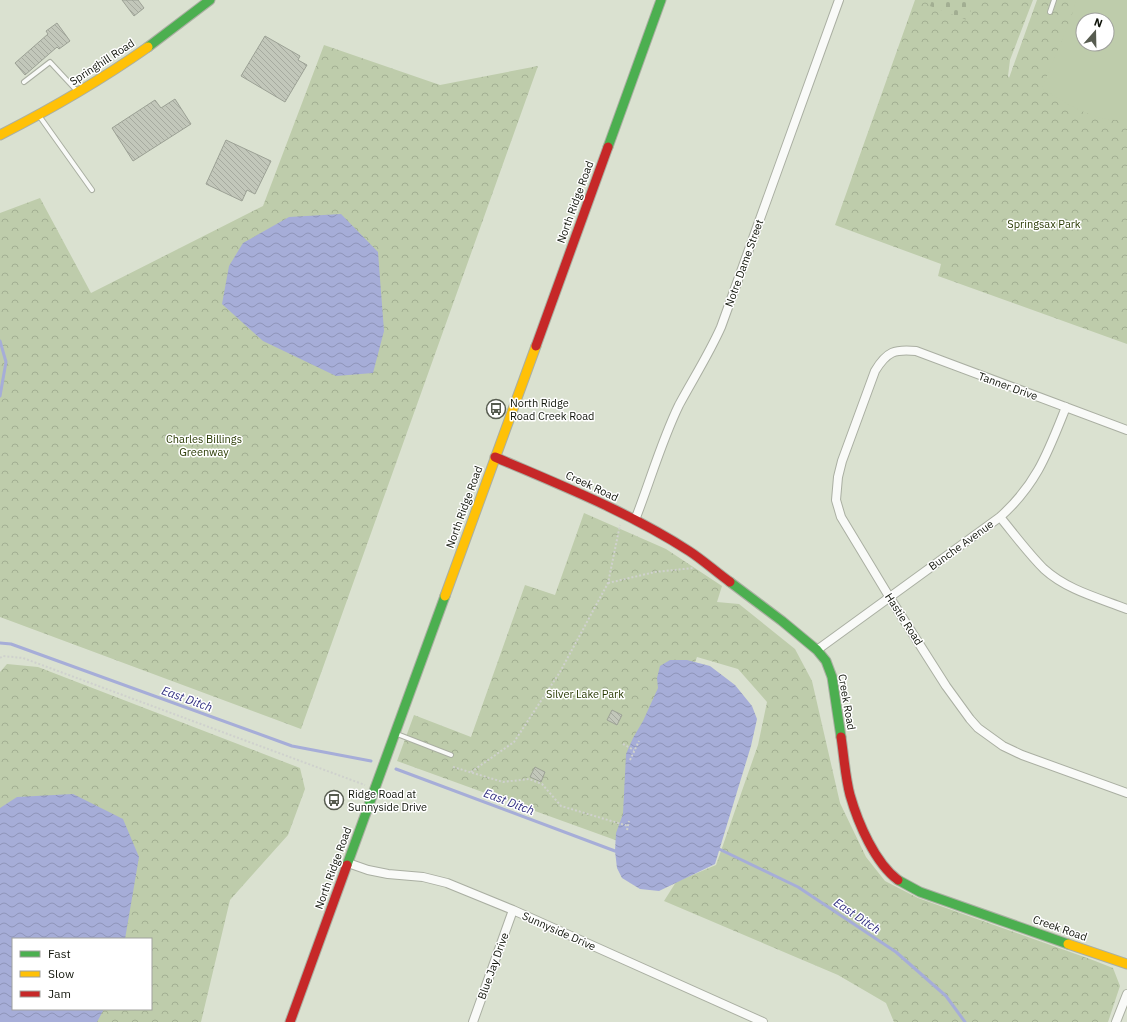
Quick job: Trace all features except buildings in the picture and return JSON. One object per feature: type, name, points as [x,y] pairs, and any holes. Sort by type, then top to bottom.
[{"type":"street","name":"Springhill Road","points":[[0,135],[78,92],[118,67],[210,0]]},
{"type":"street","name":"North Ridge Road","points":[[290,1022],[661,0]]},
{"type":"street","name":"Notre Dame Street","points":[[635,520],[667,432],[709,353],[721,327],[839,0]]},
{"type":"street","name":"Tanner Drive","points":[[889,354],[900,350],[916,351],[1127,430]]},
{"type":"street","name":"Hastie Road","points":[[889,354],[875,370],[838,477],[836,500],[841,517],[946,686],[970,720],[978,728],[1003,746],[1022,755],[1127,792]]},
{"type":"street","name":"Bunche Avenue","points":[[817,650],[1000,517],[1014,504],[1038,473],[1066,407]]},
{"type":"street","name":"Creek Road","points":[[495,457],[635,520],[689,551],[782,621],[817,650],[826,661],[832,677],[850,794],[856,812],[870,843],[883,864],[893,876],[904,884],[920,892],[1127,964]]},
{"type":"street","points":[[1000,517],[1028,552],[1049,573],[1080,591],[1127,609]]},
{"type":"street","name":"Sunnyside Drive","points":[[348,863],[368,870],[388,874],[423,877],[441,882],[513,910],[763,1022]]},
{"type":"street","name":"Blue Jay Drive","points":[[473,1022],[513,910]]},
{"type":"street","points":[[1116,1022],[1127,994]]},
{"type":"lane","points":[[1050,12],[1054,0]]},
{"type":"lane","points":[[24,82],[50,62],[78,92]]},
{"type":"lane","points":[[38,115],[92,190]]},
{"type":"lane","points":[[395,733],[451,755]]},
{"type":"path","points":[[471,772],[514,742],[560,672],[608,584],[618,528]]},
{"type":"path","points":[[608,584],[655,572],[710,566]]},
{"type":"path","points":[[0,658],[4,656],[23,658],[365,785]]},
{"type":"path","points":[[630,760],[639,741]]},
{"type":"path","points":[[623,744],[634,750]]},
{"type":"path","points":[[452,766],[503,782],[529,779],[542,784],[561,806],[628,826]]},
{"type":"path","points":[[627,830],[629,821]]},
{"type":"green space","name":"Springsax Park","points":[[915,0],[1033,0],[1010,60],[1009,78],[1037,0],[1127,0],[1127,344],[938,276],[941,264],[835,225]]},
{"type":"green space","points":[[932,0],[975,0],[967,20],[930,6]]},
{"type":"green space","points":[[1076,0],[1127,0],[1127,120],[1115,120],[1092,115],[1072,106],[1042,88],[1071,18]]},
{"type":"green space","name":"Charles Billings Greenway","points":[[324,45],[440,85],[538,66],[301,729],[0,617],[0,213],[40,198],[91,293],[263,206]]},
{"type":"green space","name":"Silver Lake Park","points":[[584,513],[666,549],[722,586],[717,602],[739,604],[795,649],[812,681],[840,803],[866,857],[885,881],[918,898],[1113,968],[1120,986],[1108,1022],[894,1022],[886,1003],[838,975],[664,901],[676,882],[716,865],[758,745],[767,702],[738,669],[697,657],[629,845],[397,761],[414,715],[471,737],[525,585],[555,595]]},
{"type":"green space","points":[[7,664],[38,667],[300,768],[305,789],[288,835],[230,900],[201,1022],[0,1022],[0,672]]},
{"type":"water","points":[[341,214],[378,252],[384,331],[373,373],[336,376],[263,341],[222,304],[229,266],[243,243],[289,217]]},
{"type":"water","points":[[670,660],[687,660],[710,666],[735,685],[752,706],[757,719],[751,746],[715,864],[659,891],[640,889],[622,878],[617,868],[615,851],[616,833],[623,814],[626,754],[658,688],[657,678],[660,666]]},
{"type":"water","points":[[73,794],[123,819],[139,857],[125,938],[12,938],[12,1010],[103,1010],[97,1022],[0,1022],[0,808],[17,797]]},
{"type":"waterway","points":[[0,341],[6,362],[0,396]]},
{"type":"waterway","name":"East Ditch","points":[[0,643],[11,644],[292,746],[371,761]]},
{"type":"waterway","name":"East Ditch","points":[[396,769],[615,851]]},
{"type":"waterway","name":"East Ditch","points":[[719,849],[798,887],[896,952],[946,996],[965,1022]]},
{"type":"traffic: fast","points":[[148,47],[210,0]]},
{"type":"traffic: fast","points":[[608,147],[661,0]]},
{"type":"traffic: fast","points":[[730,582],[782,621],[817,650],[826,661],[832,677],[841,737]]},
{"type":"traffic: fast","points":[[347,865],[445,596]]},
{"type":"traffic: fast","points":[[898,880],[920,892],[1068,944]]},
{"type":"traffic: slow","points":[[0,135],[76,94],[148,47]]},
{"type":"traffic: slow","points":[[445,596],[536,346]]},
{"type":"traffic: slow","points":[[1068,944],[1127,964]]},
{"type":"traffic: jam","points":[[536,346],[608,147]]},
{"type":"traffic: jam","points":[[495,457],[594,500],[643,524],[689,551],[730,582]]},
{"type":"traffic: jam","points":[[841,737],[848,788],[853,806],[868,842],[882,863],[898,880]]},
{"type":"traffic: jam","points":[[290,1022],[347,865]]},
{"type":"place","name":"North Ridge Road Creek Road","points":[[496,409]]},
{"type":"place","name":"Ridge Road at Sunnyside Drive","points":[[334,800]]}]
